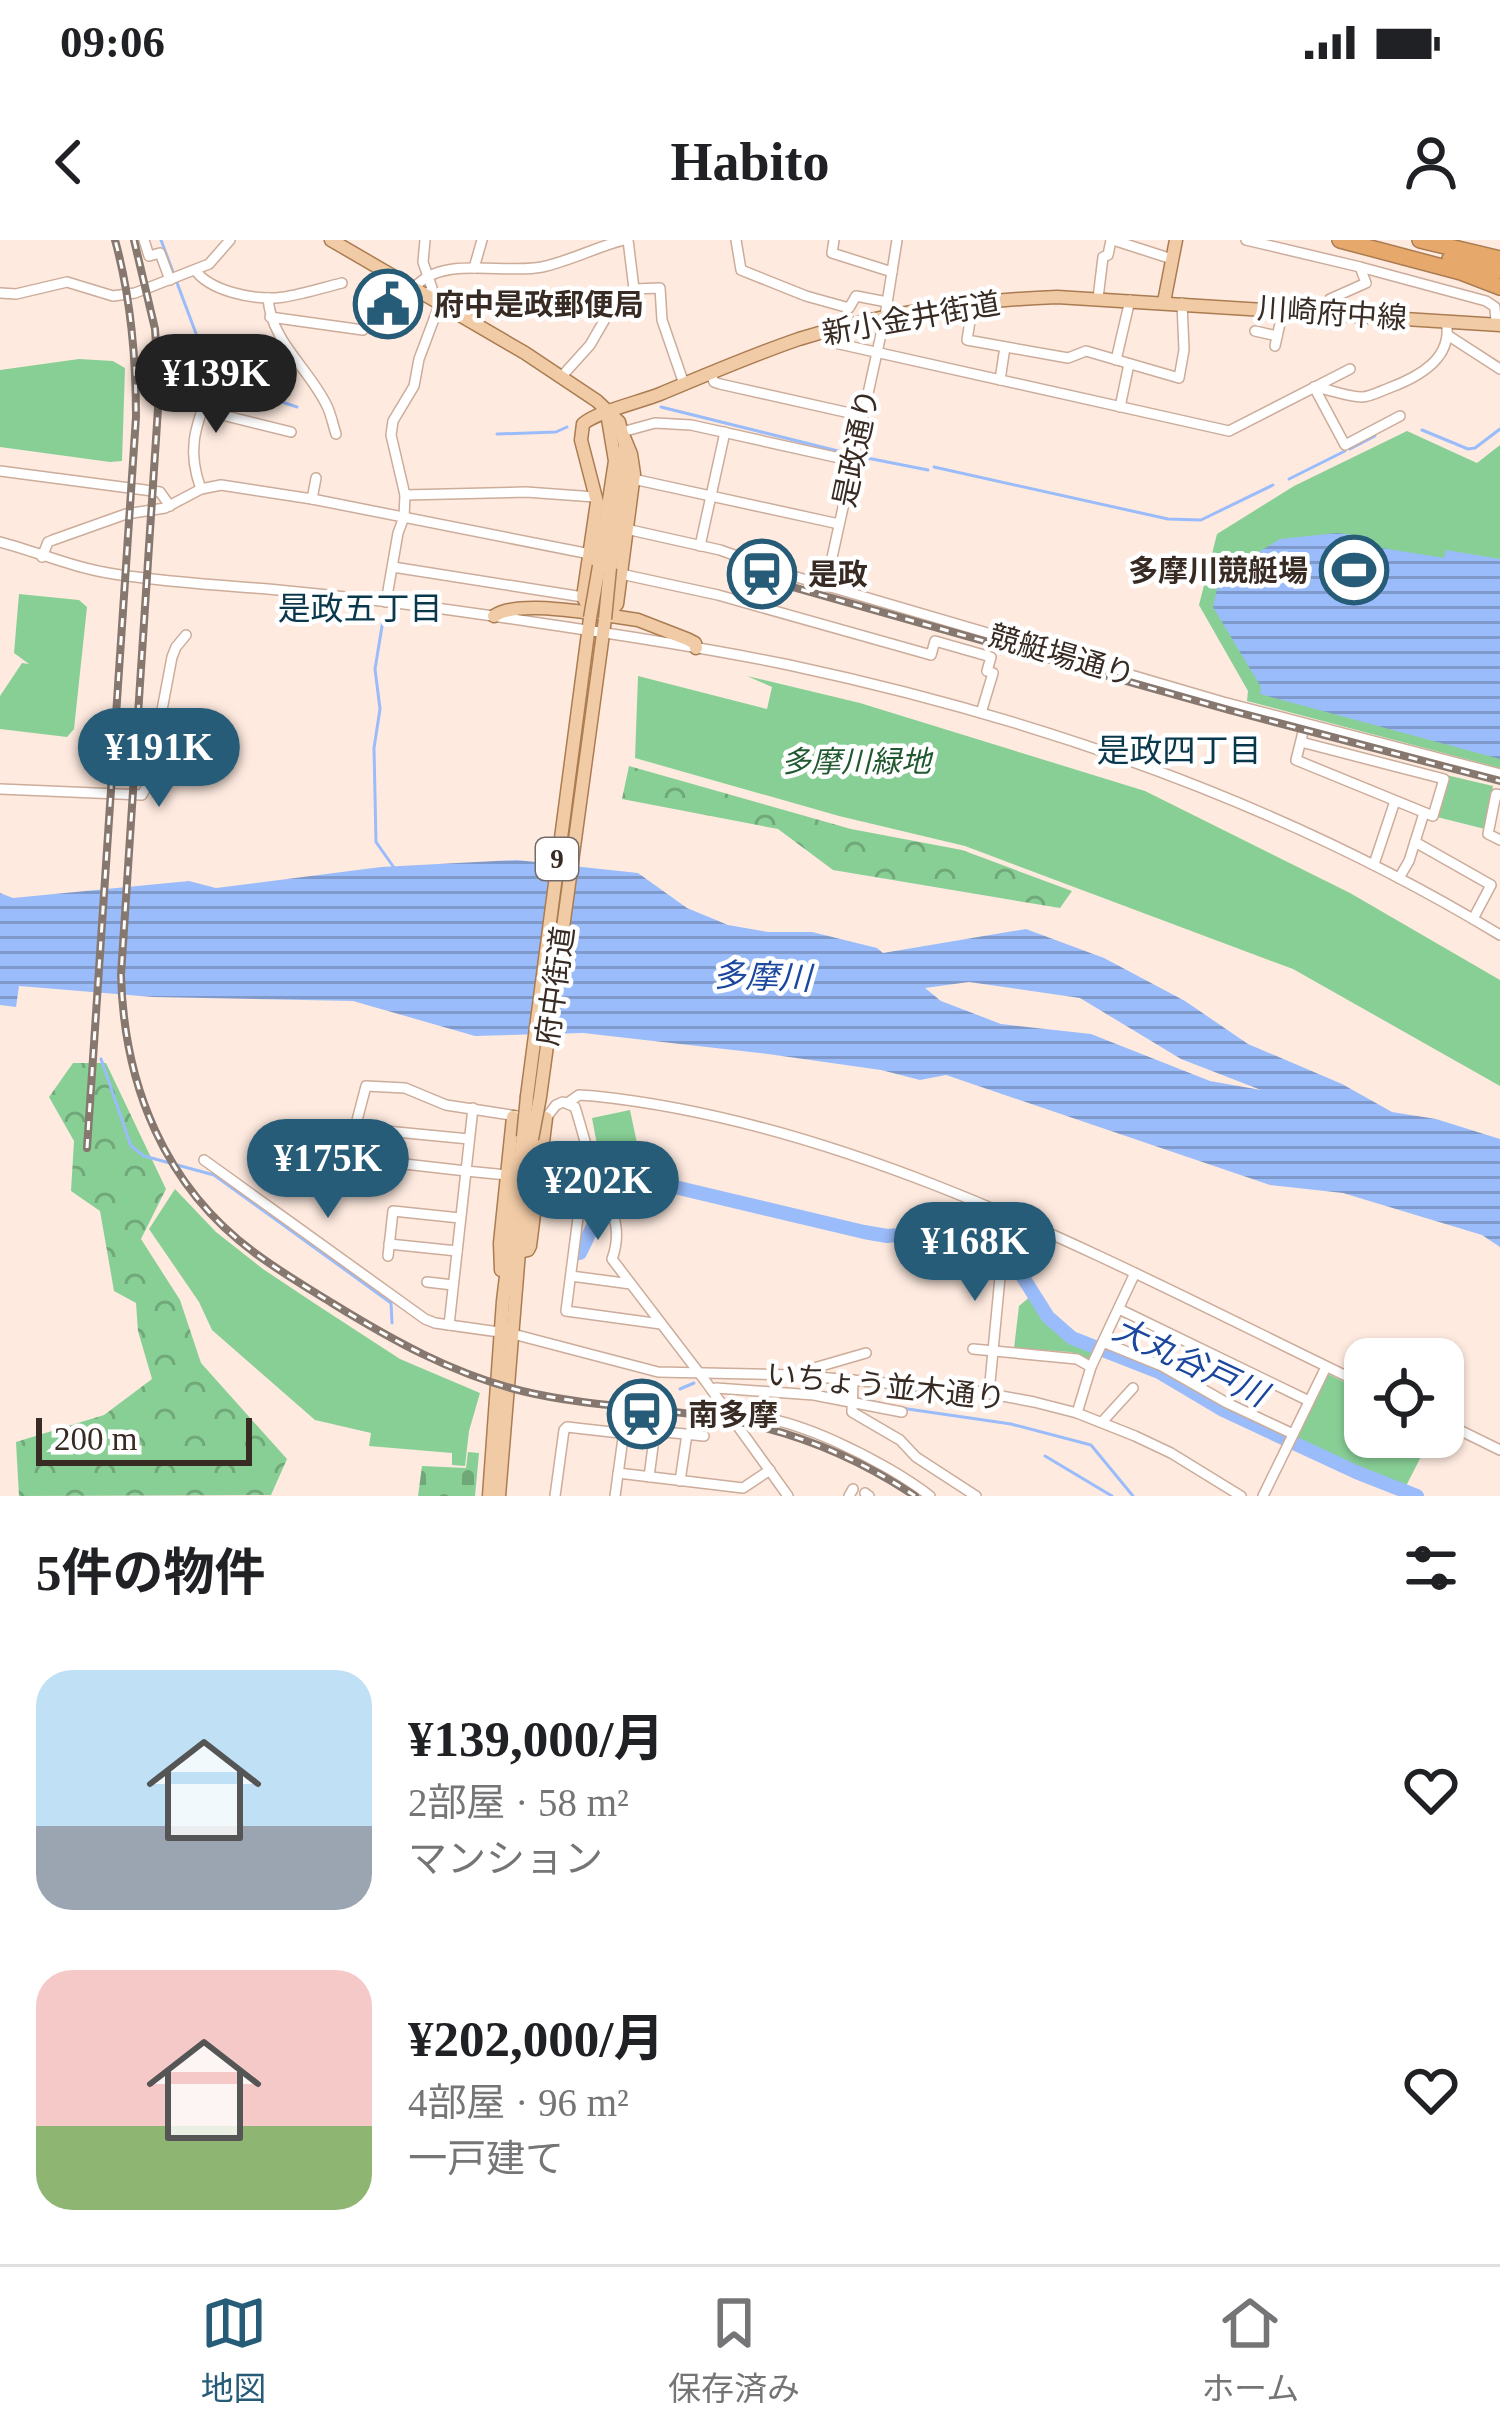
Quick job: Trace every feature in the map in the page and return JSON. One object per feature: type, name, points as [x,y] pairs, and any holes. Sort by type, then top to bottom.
[{"type":"highway","points":[[1340,240],[1500,287]]},
{"type":"highway","points":[[1364,240],[1500,271]]},
{"type":"highway","points":[[1420,240],[1500,259]]},
{"type":"main road","points":[[331,240],[562,376],[619,422],[633,461],[633,479],[626,529],[605,566],[592,621]]},
{"type":"main road","points":[[1164,302],[1176,240]]},
{"type":"main road","name":"新小金井街道","points":[[607,412],[886,309],[1057,297],[1164,302]]},
{"type":"main road","name":"川崎府中線","points":[[1164,302],[1329,312],[1448,328],[1498,324]]},
{"type":"main road","points":[[607,412],[590,418],[581,431],[605,566],[626,618]]},
{"type":"main road","name":"府中街道","points":[[605,566],[615,461],[607,412]]},
{"type":"main road","name":"府中街道","points":[[499,1496],[507,1333],[503,1301],[536,1077],[592,621],[625,461],[623,435]]},
{"type":"main road","points":[[592,621],[617,604]]},
{"type":"main road","points":[[494,616],[503,610],[592,621],[626,618],[687,640],[696,648]]},
{"type":"main road","points":[[503,1301],[500,1244],[513,1117]]},
{"type":"main road","points":[[519,1252],[530,1248],[546,1118]]},
{"type":"main road","name":"府中街道","points":[[489,1496],[519,1252],[527,1138]]},
{"type":"street","points":[[144,240],[149,256],[160,253],[173,279]]},
{"type":"street","points":[[1,296],[68,282],[118,296],[195,270],[213,261],[230,240]]},
{"type":"street","points":[[425,240],[424,262],[432,288],[427,296]]},
{"type":"street","points":[[474,268],[482,240]]},
{"type":"street","points":[[414,288],[427,276],[474,268],[536,268],[626,240],[634,289]]},
{"type":"street","points":[[736,240],[741,270],[849,308],[856,296],[886,309]]},
{"type":"street","points":[[834,240],[832,253],[892,272]]},
{"type":"street","name":"是政通り","points":[[826,585],[897,240]]},
{"type":"street","points":[[1098,298],[1103,257],[1112,240],[1172,259]]},
{"type":"street","points":[[1246,240],[1486,301],[1495,307],[1498,324]]},
{"type":"street","points":[[1329,312],[1330,299],[1366,283],[1360,266]]},
{"type":"street","points":[[195,270],[200,278],[225,289],[268,298],[342,283]]},
{"type":"street","points":[[562,376],[590,345],[612,307],[634,289],[660,288],[662,320],[684,384]]},
{"type":"street","points":[[268,298],[276,331],[327,406],[336,434]]},
{"type":"street","points":[[1116,360],[1130,300]]},
{"type":"street","points":[[973,302],[967,340],[1068,358],[1086,351],[1179,378],[1184,350],[1182,303]]},
{"type":"street","points":[[386,602],[405,495],[391,435],[393,421],[414,386],[440,303]]},
{"type":"street","points":[[1255,331],[1276,341],[1282,310]]},
{"type":"street","points":[[270,317],[363,330]]},
{"type":"street","points":[[1314,387],[1364,398],[1409,381],[1437,358],[1448,328],[1500,369]]},
{"type":"street","points":[[827,331],[835,343],[1229,431],[1350,369]]},
{"type":"street","points":[[1000,380],[1005,347]]},
{"type":"street","points":[[1120,407],[1129,364]]},
{"type":"street","points":[[711,374],[720,384],[863,416]]},
{"type":"street","points":[[202,489],[193,436],[210,387]]},
{"type":"street","points":[[1314,387],[1345,445],[1400,416]]},
{"type":"street","points":[[202,410],[291,432]]},
{"type":"street","points":[[623,435],[656,423],[691,424],[853,461]]},
{"type":"street","points":[[700,546],[724,432]]},
{"type":"street","points":[[0,471],[160,492],[170,506]]},
{"type":"street","points":[[311,499],[316,478]]},
{"type":"street","points":[[633,479],[839,524]]},
{"type":"street","points":[[42,557],[48,542],[59,537],[126,514],[170,506],[202,489],[232,485],[404,517],[718,595],[931,655],[935,641],[991,657],[987,671],[993,673],[981,713]]},
{"type":"street","points":[[405,495],[526,492],[596,496]]},
{"type":"street","name":"競艇場通り","points":[[626,529],[700,546],[1204,697],[1500,774]]},
{"type":"street","points":[[0,542],[110,574],[494,616],[592,621]]},
{"type":"street","points":[[393,566],[696,648],[786,664],[981,713],[1196,784],[1374,864],[1500,935]]},
{"type":"street","points":[[0,789],[142,796],[172,657],[186,635]]},
{"type":"street","points":[[1301,742],[1444,779],[1433,816],[1295,760],[1305,724]]},
{"type":"street","points":[[1500,795],[1496,794],[1488,835],[1500,840]]},
{"type":"street","points":[[1374,864],[1395,801]]},
{"type":"street","points":[[1400,878],[1424,813]]},
{"type":"street","points":[[1415,842],[1491,885],[1473,919]]},
{"type":"street","points":[[507,1175],[352,1158],[367,1086],[406,1088],[446,1105],[513,1117],[546,1118],[556,1105],[579,1095],[767,1128],[903,1174],[1025,1223],[1344,1375]]},
{"type":"street","points":[[569,1102],[575,1107],[612,1207],[616,1244],[612,1259],[788,1496]]},
{"type":"street","points":[[449,1324],[473,1108]]},
{"type":"street","points":[[355,1128],[470,1139]]},
{"type":"street","name":"いちょう並木通り","points":[[204,1160],[425,1319],[507,1333],[646,1370],[812,1377],[852,1393],[988,1393],[1102,1422],[1171,1453],[1241,1496]]},
{"type":"street","points":[[537,1179],[563,1183],[579,1210],[566,1311],[662,1324]]},
{"type":"street","points":[[457,1251],[388,1250],[393,1211],[460,1218]]},
{"type":"street","points":[[988,1393],[1000,1277],[1025,1223]]},
{"type":"street","points":[[1077,1413],[1091,1367],[1135,1273]]},
{"type":"street","points":[[571,1276],[631,1284]]},
{"type":"street","points":[[427,1282],[453,1285]]},
{"type":"street","points":[[1119,1309],[1309,1401]]},
{"type":"street","points":[[1101,1346],[1162,1366],[1291,1439]]},
{"type":"street","points":[[973,1349],[1077,1359],[1091,1367]]},
{"type":"street","points":[[812,1377],[814,1368],[866,1353]]},
{"type":"street","points":[[1263,1496],[1327,1367]]},
{"type":"street","points":[[1102,1422],[1133,1388]]},
{"type":"street","points":[[712,1391],[852,1393],[902,1412]]},
{"type":"street","points":[[852,1393],[852,1412],[900,1440],[970,1495]]},
{"type":"street","points":[[731,1416],[768,1420],[842,1444],[930,1496]]},
{"type":"street","points":[[555,1496],[567,1427],[620,1433],[615,1496]]},
{"type":"street","points":[[626,1428],[704,1436]]},
{"type":"street","points":[[649,1477],[655,1430]]},
{"type":"street","points":[[1464,1432],[1500,1450]]},
{"type":"street","points":[[680,1481],[687,1434]]},
{"type":"street","points":[[618,1473],[743,1489],[770,1470]]},
{"type":"green space","points":[[79,359],[113,361],[125,368],[122,461],[0,447],[0,370]]},
{"type":"green space","name":"多摩川競艇場","points":[[1407,431],[1477,463],[1500,445],[1500,768],[1247,701],[1248,691],[1199,605],[1217,534],[1294,486]]},
{"type":"green space","points":[[19,594],[79,600],[87,607],[74,729],[67,737],[0,729],[0,696],[22,663],[29,664],[14,653]]},
{"type":"green space","name":"多摩川緑地","points":[[638,676],[767,709],[772,687],[747,676],[860,703],[1145,791],[1350,893],[1500,980],[1500,1086],[1293,969],[965,846],[635,758]]},
{"type":"green space","points":[[629,766],[851,829],[962,850],[1072,891],[1060,908],[833,870],[778,829],[622,799]]},
{"type":"green space","points":[[1442,774],[1493,786],[1485,829],[1433,816]]},
{"type":"green space","points":[[73,1063],[106,1063],[166,1189],[141,1239],[180,1300],[201,1363],[287,1459],[271,1495],[19,1496],[16,1442],[104,1415],[152,1379],[138,1331],[136,1303],[114,1291],[100,1211],[71,1191],[74,1141],[49,1097]]},
{"type":"green space","points":[[630,1110],[638,1148],[599,1155],[592,1118]]},
{"type":"green space","points":[[175,1189],[216,1232],[263,1269],[400,1359],[480,1393],[465,1466],[452,1465],[452,1453],[369,1446],[371,1433],[315,1420],[212,1330],[199,1302],[149,1229]]},
{"type":"green space","points":[[1032,1295],[1058,1328],[1095,1350],[1091,1360],[1070,1352],[1014,1348],[1019,1306]]},
{"type":"green space","points":[[1328,1374],[1344,1382],[1344,1458],[1420,1458],[1405,1488],[1297,1439]]},
{"type":"green space","points":[[468,1452],[479,1453],[475,1496],[418,1496],[422,1466],[466,1468]]},
{"type":"water","name":"多摩川競艇場","points":[[1352,535],[1351,543],[1444,558],[1446,550],[1500,559],[1500,759],[1260,694],[1261,687],[1213,607],[1220,576],[1280,539]]},
{"type":"water","name":"多摩川","points":[[517,860],[638,873],[687,908],[728,925],[768,932],[812,932],[883,953],[1026,929],[1104,958],[1185,1001],[1248,1044],[1342,1084],[1392,1112],[1436,1119],[1500,1139],[1500,1247],[1482,1235],[1343,1193],[1270,1185],[946,1075],[920,1080],[768,1054],[583,1033],[475,1036],[353,1001],[153,997],[19,986],[16,1007],[0,1005],[0,893],[13,898],[189,881],[216,888],[381,867]],"holes":[[[969,982],[1080,998],[1181,1059],[1261,1090],[1210,1081],[1091,1034],[1001,1024],[941,1001],[925,988]]]},
{"type":"waterway","points":[[161,240],[213,379],[297,407]]},
{"type":"waterway","points":[[661,407],[846,453]]},
{"type":"waterway","points":[[497,434],[556,432],[567,427]]},
{"type":"waterway","points":[[1422,430],[1468,449],[1500,429]]},
{"type":"waterway","points":[[1350,449],[1375,436]]},
{"type":"waterway","points":[[1289,479],[1345,451]]},
{"type":"waterway","points":[[862,457],[928,470]]},
{"type":"waterway","points":[[934,467],[1168,519],[1201,520],[1273,485]]},
{"type":"waterway","points":[[383,620],[375,669],[380,709],[374,748],[376,842],[395,869]]},
{"type":"waterway","points":[[101,1059],[131,1146],[144,1156],[214,1175],[391,1303],[392,1323]]},
{"type":"waterway","name":"大丸谷戸川","points":[[580,1253],[601,1214],[641,1179],[864,1232],[887,1236],[930,1232],[1019,1271],[1048,1317],[1072,1338],[1159,1372],[1223,1410],[1417,1496]]},
{"type":"waterway","points":[[680,1389],[694,1383]]},
{"type":"waterway","points":[[825,1393],[880,1403]]},
{"type":"waterway","points":[[901,1408],[1011,1424],[1091,1445],[1133,1496]]},
{"type":"waterway","points":[[1045,1456],[1112,1496]]},
{"type":"railway","points":[[87,1148],[136,417],[132,327],[115,240]]},
{"type":"railway","points":[[134,240],[155,329],[159,393],[121,975],[130,1055],[155,1130],[173,1165],[223,1226],[255,1253],[355,1317],[447,1365],[545,1396],[766,1428],[843,1456],[915,1496]]},
{"type":"railway","points":[[732,570],[1500,781]]},
{"type":"place","name":"府中是政郵便局","points":[[388,304]]},
{"type":"place","name":"多摩川競艇場","points":[[1354,570]]},
{"type":"place","name":"是政","points":[[762,574]]},
{"type":"place","name":"南多摩","points":[[642,1414]]},
{"type":"district","name":"是政五丁目","points":[[360,609]]},
{"type":"district","name":"是政四丁目","points":[[1179,751]]}]
